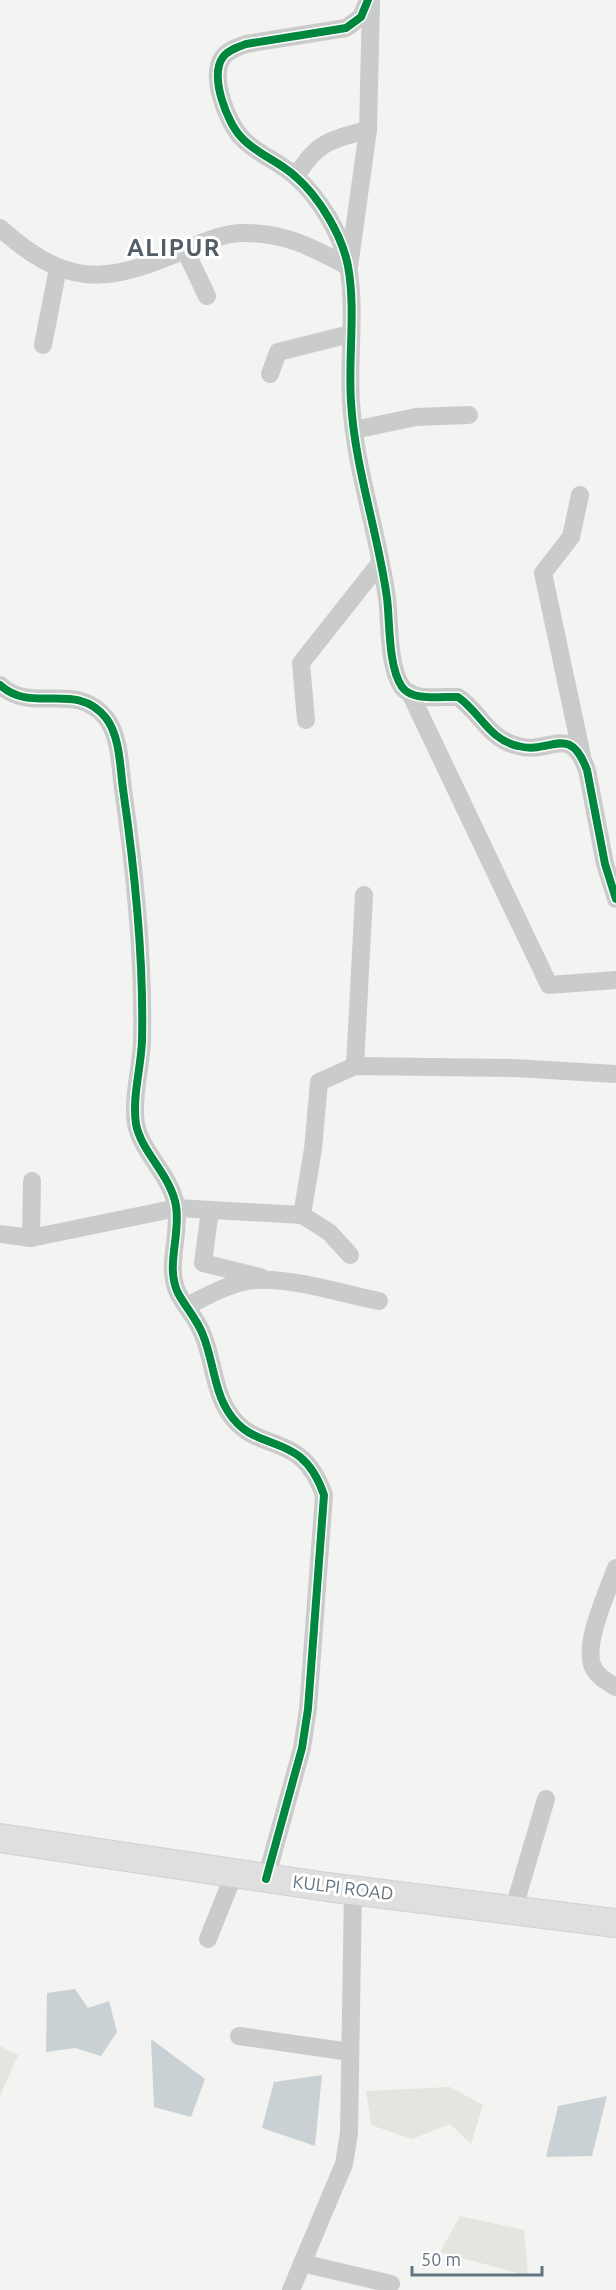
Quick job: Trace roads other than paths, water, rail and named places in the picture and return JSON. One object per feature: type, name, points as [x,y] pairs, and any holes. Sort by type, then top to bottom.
[{"type":"main road","name":"KULPI ROAD","points":[[0,1838],[266,1879],[616,1923]]},
{"type":"street","points":[[370,0],[368,130],[348,267],[351,402],[362,489],[387,596],[394,664],[402,687],[410,693],[549,985],[616,980]]},
{"type":"street","points":[[348,267],[343,246],[315,198],[296,177],[252,148],[239,136],[221,98],[219,67],[223,57],[232,50],[246,45],[346,28],[361,17],[370,0]]},
{"type":"street","points":[[296,177],[307,158],[328,141],[368,130]]},
{"type":"street","points":[[0,228],[35,257],[58,268],[92,275],[130,272],[225,236],[278,235],[315,249],[348,267]]},
{"type":"street","points":[[185,250],[207,296]]},
{"type":"street","points":[[43,345],[58,268]]},
{"type":"street","points":[[270,374],[278,352],[350,334]]},
{"type":"street","points":[[354,430],[416,417],[470,415]]},
{"type":"street","points":[[580,495],[571,537],[543,573],[582,756],[592,785],[605,864],[616,899]]},
{"type":"street","points":[[306,720],[301,663],[380,563]]},
{"type":"street","points":[[0,685],[18,697],[65,697],[85,701],[98,709],[108,721],[117,743],[127,819],[142,976],[142,1044],[136,1125],[143,1142],[172,1190],[177,1208],[174,1279],[178,1294],[197,1320],[204,1336],[228,1413],[241,1427],[296,1452],[310,1465],[324,1495],[304,1738],[266,1879]]},
{"type":"street","points":[[410,693],[458,697],[476,713],[492,735],[519,747],[534,747],[561,741],[572,746],[582,756]]},
{"type":"street","points":[[355,1066],[364,895]]},
{"type":"street","points":[[302,1215],[313,1149],[319,1082],[355,1066],[514,1068],[616,1074]]},
{"type":"street","points":[[31,1238],[32,1181]]},
{"type":"street","points":[[0,1234],[31,1238],[177,1208],[302,1215],[329,1232],[350,1255]]},
{"type":"street","points":[[210,1210],[203,1263],[276,1281],[379,1301]]},
{"type":"street","points":[[187,1306],[234,1285],[255,1280],[276,1281]]},
{"type":"street","points":[[616,1568],[592,1639],[590,1654],[592,1667],[600,1677],[616,1687]]},
{"type":"street","points":[[513,1911],[546,1799]]},
{"type":"street","points":[[208,1939],[234,1874]]},
{"type":"street","points":[[291,2290],[344,2164],[349,2133],[353,1890]]},
{"type":"street","points":[[239,2036],[351,2052]]},
{"type":"street","points":[[302,2263],[391,2284]]},
{"type":"district","name":"ALIPUR","points":[[174,248]]}]
